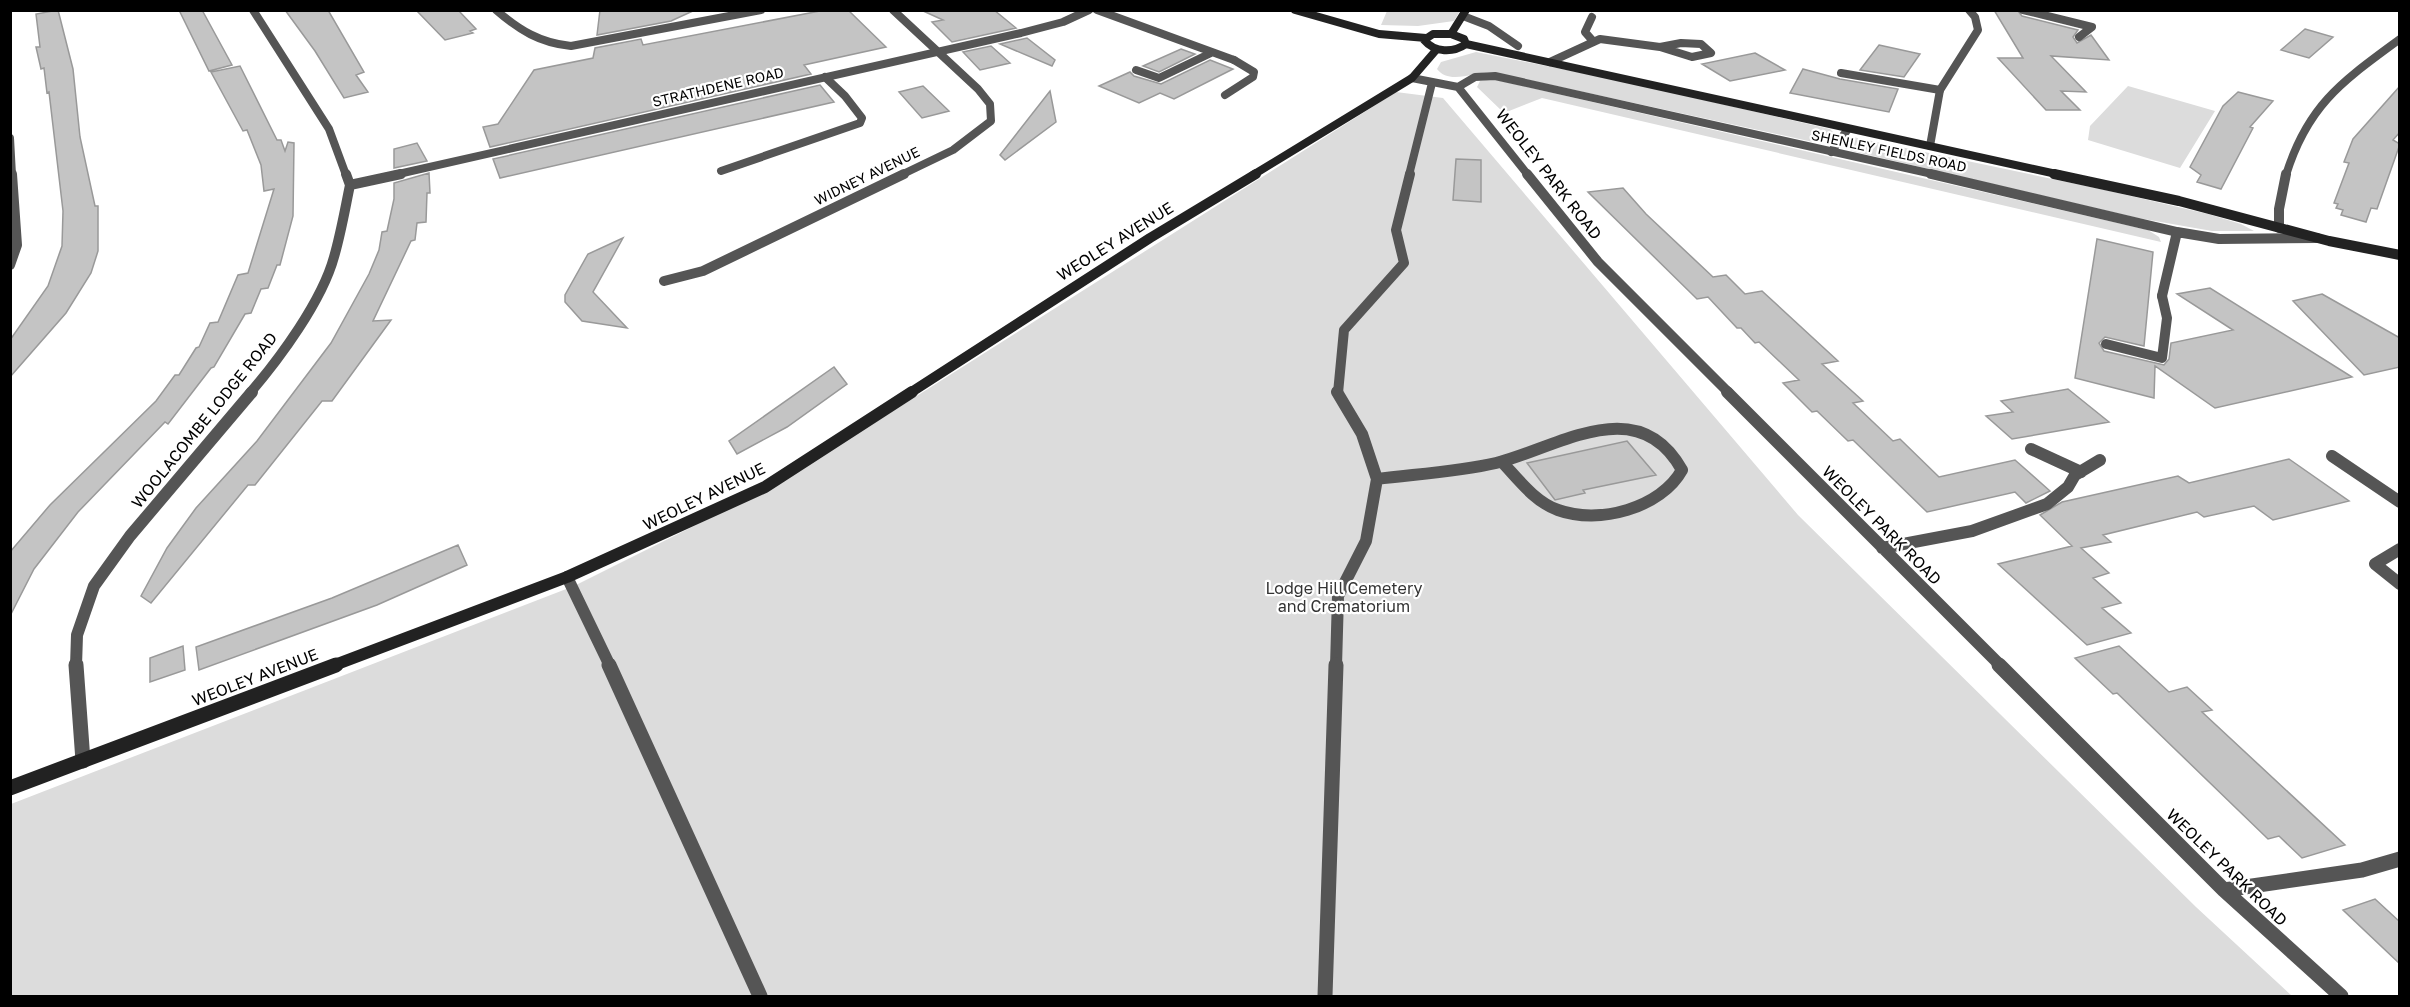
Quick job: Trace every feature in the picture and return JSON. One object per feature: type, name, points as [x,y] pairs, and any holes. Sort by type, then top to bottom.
[{"type":"street","points":[[253,10],[329,129],[350,185]]},
{"type":"street","points":[[496,10],[534,40],[550,45],[571,46],[761,10]]},
{"type":"street","points":[[893,10],[937,51]]},
{"type":"street","name":"STRATHDENE ROAD","points":[[350,185],[1063,22],[1089,10]]},
{"type":"street","points":[[1097,10],[1234,60],[1254,72],[1253,77],[1225,95]]},
{"type":"street","points":[[1295,10],[1379,34],[1426,38],[1439,33],[1451,34],[1464,39],[1466,44],[1455,49],[1437,49],[1425,43],[1426,38]]},
{"type":"street","points":[[1930,146],[1940,90],[1978,30],[1975,17],[1969,10]]},
{"type":"street","points":[[2023,10],[2092,27],[2079,38]]},
{"type":"street","points":[[1451,34],[1465,13],[1518,46]]},
{"type":"street","points":[[1592,17],[1585,32],[1592,40]]},
{"type":"street","points":[[2278,228],[2277,212],[2291,155],[2306,121],[2330,93],[2400,39]]},
{"type":"street","points":[[1550,62],[1572,53],[1592,40],[1660,47],[1692,57],[1711,53],[1704,45],[1689,42],[1660,47]]},
{"type":"street","name":"SHENLEY FIELDS ROAD","points":[[1466,44],[2180,201],[2278,228],[2400,255]]},
{"type":"street","name":"WEOLEY AVENUE","points":[[10,788],[567,577],[765,487],[1150,238],[1412,78],[1437,49]]},
{"type":"street","name":"WIDNEY AVENUE","points":[[664,280],[703,271],[942,155],[972,137],[991,122],[990,104],[937,51]]},
{"type":"street","points":[[1136,70],[1159,78],[1210,53]]},
{"type":"street","points":[[1841,73],[1940,90]]},
{"type":"street","name":"SHENLEY FIELDS ROAD","points":[[1458,87],[1465,81],[1482,75],[1495,76],[1991,187],[2177,232],[2219,239],[2319,238]]},
{"type":"street","points":[[721,171],[860,123],[862,118],[825,76]]},
{"type":"street","points":[[1412,78],[1458,87]]},
{"type":"street","points":[[1325,996],[1338,596],[1366,541],[1377,479],[1362,434],[1336,391],[1344,330],[1404,263],[1396,230],[1432,83]]},
{"type":"street","name":"WEOLEY PARK ROAD","points":[[1458,87],[1598,262],[2224,890],[2341,996]]},
{"type":"street","points":[[1831,153],[1848,129]]},
{"type":"street","points":[[10,138],[17,245],[10,265]]},
{"type":"street","name":"WOOLACOMBE LODGE ROAD","points":[[83,760],[75,682],[77,635],[94,585],[130,536],[274,365],[307,315],[334,259],[350,185]]},
{"type":"street","points":[[2106,344],[2162,358],[2167,318],[2163,296],[2177,232]]},
{"type":"street","points":[[1377,479],[1502,462],[1551,442],[1596,428],[1618,428],[1638,432],[1653,439],[1674,455],[1682,470],[1678,481],[1665,492],[1644,501],[1604,514],[1578,514],[1557,510],[1537,496],[1502,462]]},
{"type":"street","points":[[2031,448],[2081,472]]},
{"type":"street","points":[[2332,456],[2400,502]]},
{"type":"street","points":[[1882,548],[1972,531],[2021,515],[2048,504],[2081,472],[2100,460]]},
{"type":"street","points":[[2400,549],[2375,564],[2400,584]]},
{"type":"street","points":[[567,577],[650,750],[760,996]]},
{"type":"street","points":[[2224,890],[2362,870],[2400,859]]},
{"type":"green space","points":[[1387,11],[1460,11],[1454,21],[1418,26],[1381,25]]},
{"type":"green space","points":[[1476,52],[1622,81],[1830,129],[1834,133],[1832,138],[1813,142],[1492,72],[1455,77],[1442,74],[1437,69],[1441,62]]},
{"type":"green space","points":[[1492,79],[2148,230],[2159,237],[2161,242],[1542,98],[1504,113],[1477,87],[1480,81]]},
{"type":"green space","points":[[2128,86],[2215,111],[2180,168],[2088,140],[2090,126]]},
{"type":"green space","name":"Lodge Hill Cemetery and Crematorium","points":[[1396,92],[1443,98],[1798,515],[2196,907],[2292,996],[11,996],[11,804],[574,586],[778,484]]},
{"type":"green space","points":[[1853,137],[2208,214],[2241,224],[2254,231],[2212,231],[2138,218],[1852,151],[1845,147],[1845,140]]},
{"type":"building","points":[[58,10],[73,69],[80,137],[95,206],[98,206],[98,251],[91,273],[66,313],[10,377],[10,340],[48,286],[62,246],[63,211],[49,92],[47,93],[44,68],[41,69],[36,47],[40,47],[36,14]]},
{"type":"building","points":[[179,10],[202,10],[232,65],[209,71]]},
{"type":"building","points":[[285,10],[328,10],[364,72],[356,75],[368,92],[344,98],[315,51]]},
{"type":"building","points":[[416,10],[458,10],[476,29],[470,31],[473,33],[445,40]]},
{"type":"building","points":[[600,10],[695,10],[671,21],[597,35]]},
{"type":"building","points":[[825,10],[848,10],[886,47],[804,65],[811,74],[490,147],[483,127],[498,124],[534,70],[593,58],[595,48],[641,39],[643,45]]},
{"type":"building","points":[[921,10],[994,10],[1016,28],[952,42],[932,22],[943,20]]},
{"type":"building","points":[[1994,10],[2017,10],[2022,16],[2078,30],[2073,37],[2077,43],[2091,35],[2109,60],[2051,56],[2086,92],[2061,91],[2080,110],[2046,110],[1998,58],[2023,58]]},
{"type":"building","points":[[2305,29],[2333,37],[2309,58],[2281,50]]},
{"type":"building","points":[[1027,38],[1055,60],[1052,66],[1000,44]]},
{"type":"building","points":[[1879,45],[1920,54],[1904,77],[1860,70]]},
{"type":"building","points":[[991,46],[1010,63],[980,70],[963,52]]},
{"type":"building","points":[[1181,49],[1195,54],[1159,72],[1143,66]]},
{"type":"building","points":[[1755,53],[1785,70],[1730,81],[1702,64]]},
{"type":"building","points":[[1210,60],[1233,69],[1174,99],[1160,93],[1139,103],[1099,86],[1130,72],[1134,76],[1161,84]]},
{"type":"building","points":[[240,66],[277,140],[281,140],[285,151],[288,142],[294,143],[293,216],[280,265],[277,265],[268,288],[261,289],[251,313],[245,314],[214,367],[168,424],[165,422],[78,512],[34,569],[10,616],[10,552],[50,505],[156,401],[175,375],[179,375],[196,348],[199,347],[210,323],[218,322],[238,275],[248,273],[274,189],[264,191],[261,165],[247,130],[243,131],[211,72]]},
{"type":"building","points":[[1803,69],[1840,79],[1898,89],[1889,112],[1790,93]]},
{"type":"building","points":[[820,85],[834,102],[500,178],[493,159]]},
{"type":"building","points":[[923,86],[949,111],[922,118],[899,92]]},
{"type":"building","points":[[2400,86],[2400,132],[2393,140],[2400,144],[2377,209],[2371,208],[2366,222],[2341,215],[2343,210],[2336,208],[2338,204],[2334,203],[2349,163],[2344,162],[2353,139]]},
{"type":"building","points":[[1050,91],[1056,122],[1005,160],[1000,155]]},
{"type":"building","points":[[2238,92],[2273,101],[2250,127],[2253,128],[2221,189],[2197,182],[2201,175],[2190,167],[2223,106]]},
{"type":"building","points":[[417,143],[427,161],[394,168],[394,149]]},
{"type":"building","points":[[1456,159],[1481,160],[1481,202],[1453,200]]},
{"type":"building","points":[[429,173],[430,193],[427,193],[426,222],[417,223],[415,240],[411,241],[373,321],[391,320],[332,401],[322,401],[255,485],[248,485],[151,603],[141,596],[167,548],[196,508],[257,441],[331,343],[369,274],[379,250],[382,232],[387,231],[394,199],[394,183]]},
{"type":"building","points":[[1623,188],[1646,214],[1713,277],[1726,275],[1745,294],[1762,291],[1838,361],[1822,364],[1863,401],[1853,403],[1893,441],[1900,439],[1939,477],[2015,460],[2050,491],[2026,503],[2015,492],[1927,512],[1853,440],[1848,441],[1817,411],[1812,412],[1783,383],[1799,380],[1759,342],[1755,343],[1741,328],[1737,328],[1708,297],[1697,299],[1588,192]]},
{"type":"building","points":[[623,238],[593,292],[627,328],[582,321],[565,302],[565,295],[588,254]]},
{"type":"building","points":[[2097,239],[2153,252],[2144,346],[2105,337],[2099,343],[2104,351],[2164,365],[2169,359],[2171,343],[2233,330],[2177,294],[2210,288],[2352,377],[2215,408],[2155,366],[2154,398],[2075,378]]},
{"type":"building","points":[[2322,294],[2400,338],[2400,367],[2364,375],[2293,301]]},
{"type":"building","points":[[834,367],[847,384],[787,427],[737,454],[729,441]]},
{"type":"building","points":[[2068,389],[2109,422],[2012,439],[1986,416],[2013,412],[2001,401]]},
{"type":"building","points":[[1627,441],[1656,475],[1583,490],[1585,493],[1555,500],[1527,463]]},
{"type":"building","points":[[2289,459],[2349,501],[2273,520],[2254,506],[2204,517],[2197,512],[2103,535],[2111,542],[2081,548],[2109,573],[2093,578],[2121,603],[2102,608],[2131,633],[2087,645],[1998,564],[2072,546],[2040,515],[2062,502],[2178,476],[2189,483]]},
{"type":"building","points":[[458,545],[467,565],[377,605],[199,670],[196,647],[332,598]]},
{"type":"building","points":[[183,646],[185,670],[150,682],[150,658]]},
{"type":"building","points":[[2119,646],[2169,692],[2187,687],[2212,710],[2202,712],[2345,845],[2302,858],[2279,836],[2268,839],[2117,693],[2113,694],[2075,658]]},
{"type":"building","points":[[2375,899],[2400,922],[2400,964],[2343,910]]}]
